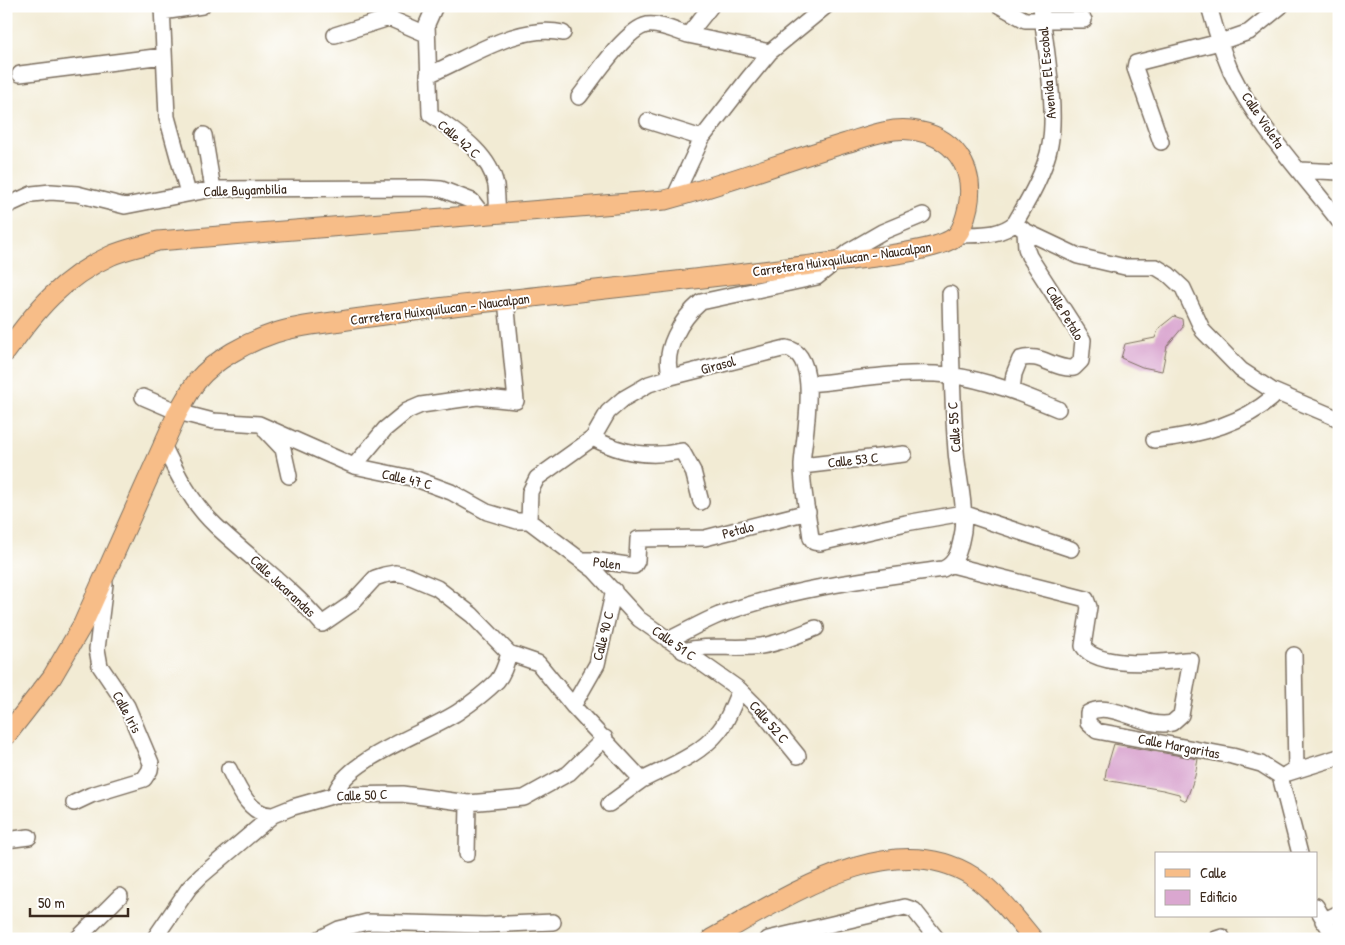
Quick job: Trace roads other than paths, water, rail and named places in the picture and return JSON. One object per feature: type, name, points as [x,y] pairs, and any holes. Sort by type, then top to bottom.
[{"type":"main road","points":[[6,352],[30,318],[50,296],[70,280],[112,255],[158,241],[619,205],[674,198],[878,133],[910,129],[935,136],[954,149],[967,168],[971,192],[966,217],[957,235]]},
{"type":"main road","name":"Carretera Huixquilucan - Naucalpan","points":[[6,736],[52,676],[83,624],[107,573],[162,443],[178,412],[198,380],[223,359],[245,346],[276,332],[402,312],[736,275],[833,262],[939,245],[957,235]]},
{"type":"main road","points":[[711,939],[834,874],[860,866],[909,859],[944,865],[972,876],[1001,902],[1033,939]]},
{"type":"street","points":[[188,193],[167,118],[162,9],[202,6]]},
{"type":"street","name":"Calle 42 C","points":[[436,6],[426,24],[430,114],[477,151],[490,168],[496,184],[490,214]]},
{"type":"street","points":[[688,35],[711,6]]},
{"type":"street","points":[[674,198],[702,138],[770,52],[826,6]]},
{"type":"street","points":[[1000,6],[1025,20],[1042,14],[1084,20]]},
{"type":"street","name":"Calle Violeta","points":[[1209,6],[1231,71],[1252,107],[1273,139],[1300,170],[1339,221]]},
{"type":"street","points":[[1160,142],[1135,64],[1140,61],[1220,42],[1249,32],[1281,6]]},
{"type":"street","points":[[335,35],[385,12],[426,34]]},
{"type":"street","name":"Avenida El Escobal","points":[[1020,227],[1042,172],[1050,145],[1052,111],[1042,14]]},
{"type":"street","points":[[579,97],[623,42],[640,27],[653,24],[688,35],[770,52]]},
{"type":"street","points":[[428,75],[527,32],[548,30],[563,33]]},
{"type":"street","points":[[20,74],[163,56]]},
{"type":"street","points":[[648,121],[702,138]]},
{"type":"street","points":[[204,135],[213,189]]},
{"type":"street","points":[[1300,170],[1339,172]]},
{"type":"street","name":"Calle Bugambilia","points":[[6,206],[32,194],[51,192],[77,194],[125,206],[213,189],[441,189],[472,201],[490,214]]},
{"type":"street","points":[[671,377],[668,369],[670,350],[689,312],[701,302],[817,277],[833,262],[882,232],[923,215]]},
{"type":"street","points":[[957,235],[994,234],[1020,227],[1078,256],[1124,267],[1156,267],[1169,274],[1183,288],[1203,331],[1241,370],[1273,390],[1339,419]]},
{"type":"street","name":"Calle Petalo","points":[[1012,389],[1014,374],[1020,359],[1032,356],[1065,368],[1074,368],[1082,361],[1084,347],[1079,332],[1029,256],[1020,227]]},
{"type":"street","name":"Calle 55 C","points":[[950,294],[951,376],[963,513],[963,530],[954,562]]},
{"type":"street","points":[[354,466],[385,429],[407,411],[421,405],[477,397],[516,401],[506,300]]},
{"type":"street","name":"Girasol","points":[[593,438],[614,406],[649,384],[786,348],[799,354],[808,384],[802,466],[811,538],[814,542],[820,543],[906,523],[963,513]]},
{"type":"street","points":[[808,384],[910,374],[951,376],[1012,389],[1058,409]]},
{"type":"street","points":[[1154,440],[1179,438],[1212,429],[1263,406],[1272,398],[1273,390]]},
{"type":"street","name":"Calle 47 C","points":[[144,397],[178,412],[213,421],[259,424],[354,466],[416,479],[451,492],[487,512],[517,521],[529,521],[582,560],[614,590]]},
{"type":"street","points":[[259,424],[282,449],[289,476]]},
{"type":"street","points":[[529,521],[530,492],[537,478],[593,438],[608,446],[637,454],[668,454],[682,451],[694,476],[701,502]]},
{"type":"street","name":"Calle Jacarandas","points":[[162,443],[177,476],[215,526],[284,584],[322,624],[351,604],[376,578],[384,575],[400,574],[437,588],[472,614],[509,653]]},
{"type":"street","name":"Calle 53 C","points":[[802,466],[904,454]]},
{"type":"street","name":"Petalo","points":[[668,540],[705,538],[808,512]]},
{"type":"street","points":[[963,513],[1071,549]]},
{"type":"street","name":"Polen","points":[[582,560],[634,566],[637,562],[638,539],[668,540]]},
{"type":"street","points":[[668,640],[718,616],[748,606],[844,582],[943,569],[954,562]]},
{"type":"street","name":"Calle Margaritas","points":[[954,562],[1083,597],[1088,602],[1089,607],[1083,646],[1087,651],[1102,658],[1120,662],[1191,660],[1181,715],[1172,723],[1152,723],[1102,708],[1088,713],[1088,723],[1097,731],[1232,756],[1261,764],[1280,776]]},
{"type":"street","name":"Calle Iris","points":[[74,803],[91,795],[135,782],[148,776],[150,770],[150,763],[127,706],[100,666],[97,649],[98,633],[107,573]]},
{"type":"street","name":"Calle 51 C","points":[[614,590],[634,614],[683,651],[740,690]]},
{"type":"street","name":"Calle 90 C","points":[[573,706],[597,664],[614,590]]},
{"type":"street","points":[[683,651],[700,646],[751,648],[769,645],[816,628]]},
{"type":"street","points":[[335,795],[337,788],[343,780],[361,764],[457,713],[496,682],[509,653],[538,663],[573,706],[605,738],[642,780]]},
{"type":"street","points":[[1294,655],[1296,770]]},
{"type":"street","points":[[609,804],[642,780],[690,757],[715,736],[724,724],[740,690]]},
{"type":"street","name":"Calle 52 C","points":[[740,690],[763,713],[798,756]]},
{"type":"street","name":"Calle 50 C","points":[[154,939],[189,888],[201,876],[273,816],[293,807],[335,795],[402,794],[468,803],[509,802],[536,793],[569,773],[605,738]]},
{"type":"street","points":[[1299,852],[1280,776],[1339,757]]},
{"type":"street","points":[[229,769],[244,798],[263,816],[273,816]]},
{"type":"street","points":[[467,854],[468,803]]},
{"type":"street","points":[[6,840],[29,837]]},
{"type":"street","points":[[77,939],[120,896]]},
{"type":"street","points":[[768,939],[905,907],[914,910],[937,939]]},
{"type":"street","points":[[1318,910],[1335,939]]},
{"type":"street","points":[[1323,921],[1339,913]]},
{"type":"street","points":[[320,939],[339,929],[367,922],[486,932],[553,922]]}]
